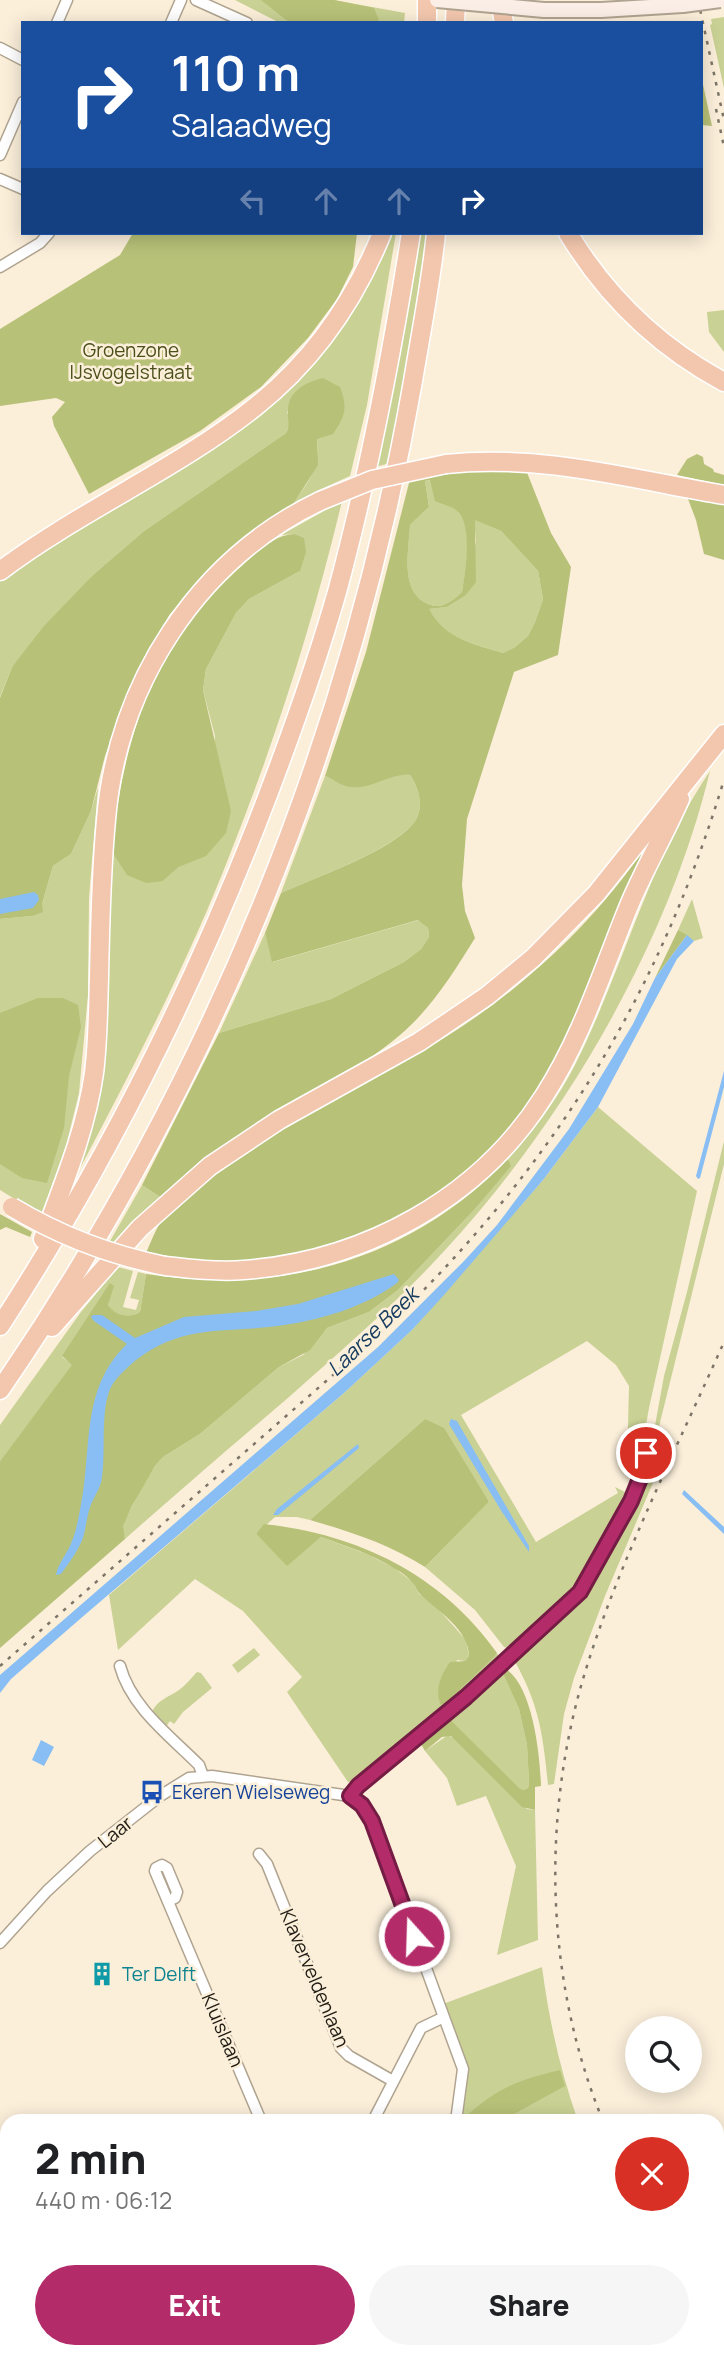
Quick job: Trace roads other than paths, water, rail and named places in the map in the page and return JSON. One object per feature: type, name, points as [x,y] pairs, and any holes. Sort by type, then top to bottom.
[{"type":"highway","points":[[427,0],[427,21]]},
{"type":"highway","points":[[455,21],[456,0]]},
{"type":"highway","points":[[500,0],[504,21]]},
{"type":"highway","points":[[0,571],[41,542],[210,440],[274,391],[305,360],[340,314],[363,276],[381,235]]},
{"type":"highway","points":[[0,1326],[78,1201],[153,1060],[192,978],[247,848],[305,694],[346,556],[391,351],[411,235]]},
{"type":"highway","points":[[0,1390],[86,1255],[175,1096],[235,970],[281,859],[332,715],[374,569],[406,419],[436,235]]},
{"type":"highway","points":[[569,235],[595,273],[625,307],[661,341],[724,382]]},
{"type":"highway","points":[[24,1289],[85,1122],[97,1047],[106,818],[113,767],[130,710],[148,670],[164,642],[209,583],[234,558],[265,534],[320,501],[381,477],[446,464],[492,461],[580,467],[724,495]]},
{"type":"highway","points":[[11,1374],[140,1228],[211,1166],[279,1120],[419,1042],[487,996],[533,958],[596,894],[724,734]]},
{"type":"highway","points":[[6,1203],[49,1228],[88,1246],[165,1266],[206,1270],[244,1270],[303,1262],[344,1251],[415,1219],[458,1190],[491,1161],[531,1115],[568,1054],[634,894],[688,781]]},
{"type":"street","points":[[58,21],[67,0]]},
{"type":"street","points":[[171,21],[181,0]]},
{"type":"street","points":[[196,0],[243,21]]},
{"type":"street","points":[[437,0],[544,10],[601,10],[720,0]]},
{"type":"street","points":[[0,48],[21,59]]},
{"type":"street","points":[[0,155],[21,107]]},
{"type":"street","points":[[0,179],[21,188]]},
{"type":"street","points":[[0,267],[40,243],[47,235]]},
{"type":"street","points":[[457,2114],[463,2069],[442,2018],[372,1821],[362,1805],[350,1796],[358,1786],[466,1697],[580,1592],[631,1501],[646,1453]]},
{"type":"street","points":[[120,1666],[132,1694],[144,1710],[199,1765],[203,1776]]},
{"type":"street","name":"Laar","points":[[0,1943],[47,1891],[90,1852],[178,1783],[189,1778],[212,1776],[350,1796]]},
{"type":"street","name":"Klaverveldenlaan","points":[[260,1854],[267,1864],[341,2048],[349,2056],[393,2081]]},
{"type":"street","name":"Kluislaan","points":[[168,1901],[258,2114]]},
{"type":"street","points":[[376,2114],[421,2028],[442,2018]]},
{"type":"water","points":[[34,892],[39,900],[33,908],[0,914],[0,899]]},
{"type":"water","points":[[687,935],[694,941],[677,959],[598,1107],[543,1180],[444,1295],[412,1330],[344,1393],[11,1679],[0,1693],[0,1675],[378,1347],[497,1225],[569,1129],[633,1024],[655,978]]},
{"type":"water","points":[[724,1071],[724,1087],[698,1179],[696,1176]]},
{"type":"water","points":[[394,1274],[399,1280],[397,1283],[384,1292],[340,1312],[278,1326],[187,1335],[153,1348],[129,1366],[113,1383],[108,1396],[101,1481],[90,1507],[83,1538],[61,1574],[56,1575],[77,1526],[94,1401],[112,1362],[127,1344],[94,1321],[91,1317],[93,1315],[102,1315],[135,1338],[184,1317],[256,1311],[298,1304]]},
{"type":"water","points":[[451,1419],[457,1421],[529,1546],[529,1552],[449,1424]]},
{"type":"water","points":[[358,1444],[359,1448],[278,1515],[273,1515],[277,1509]]},
{"type":"water","points":[[684,1490],[724,1527],[724,1534],[682,1494]]},
{"type":"water","points":[[41,1740],[54,1747],[44,1766],[32,1760]]},
{"type":"railway","points":[[698,0],[703,21]]},
{"type":"railway","points":[[703,23],[724,120]]},
{"type":"railway","points":[[716,109],[724,147]]},
{"type":"railway","points":[[0,1666],[372,1341],[433,1280],[489,1218],[540,1153],[586,1086],[627,1016],[663,943],[695,865],[723,783]]},
{"type":"railway","points":[[600,2114],[584,2068],[570,2014],[561,1958],[556,1902],[560,1789],[569,1733],[597,1636],[648,1508],[724,1342]]},
{"type":"place","name":"Ekeren Wielseweg","points":[[152,1792]]},
{"type":"place","name":"Ter Delft","points":[[102,1974]]},
{"type":"park label","name":"Groenzone IJsvogelstraat","points":[[131,361]]},
{"type":"water label","name":"Laarse Beek","points":[[373,1332]]}]
